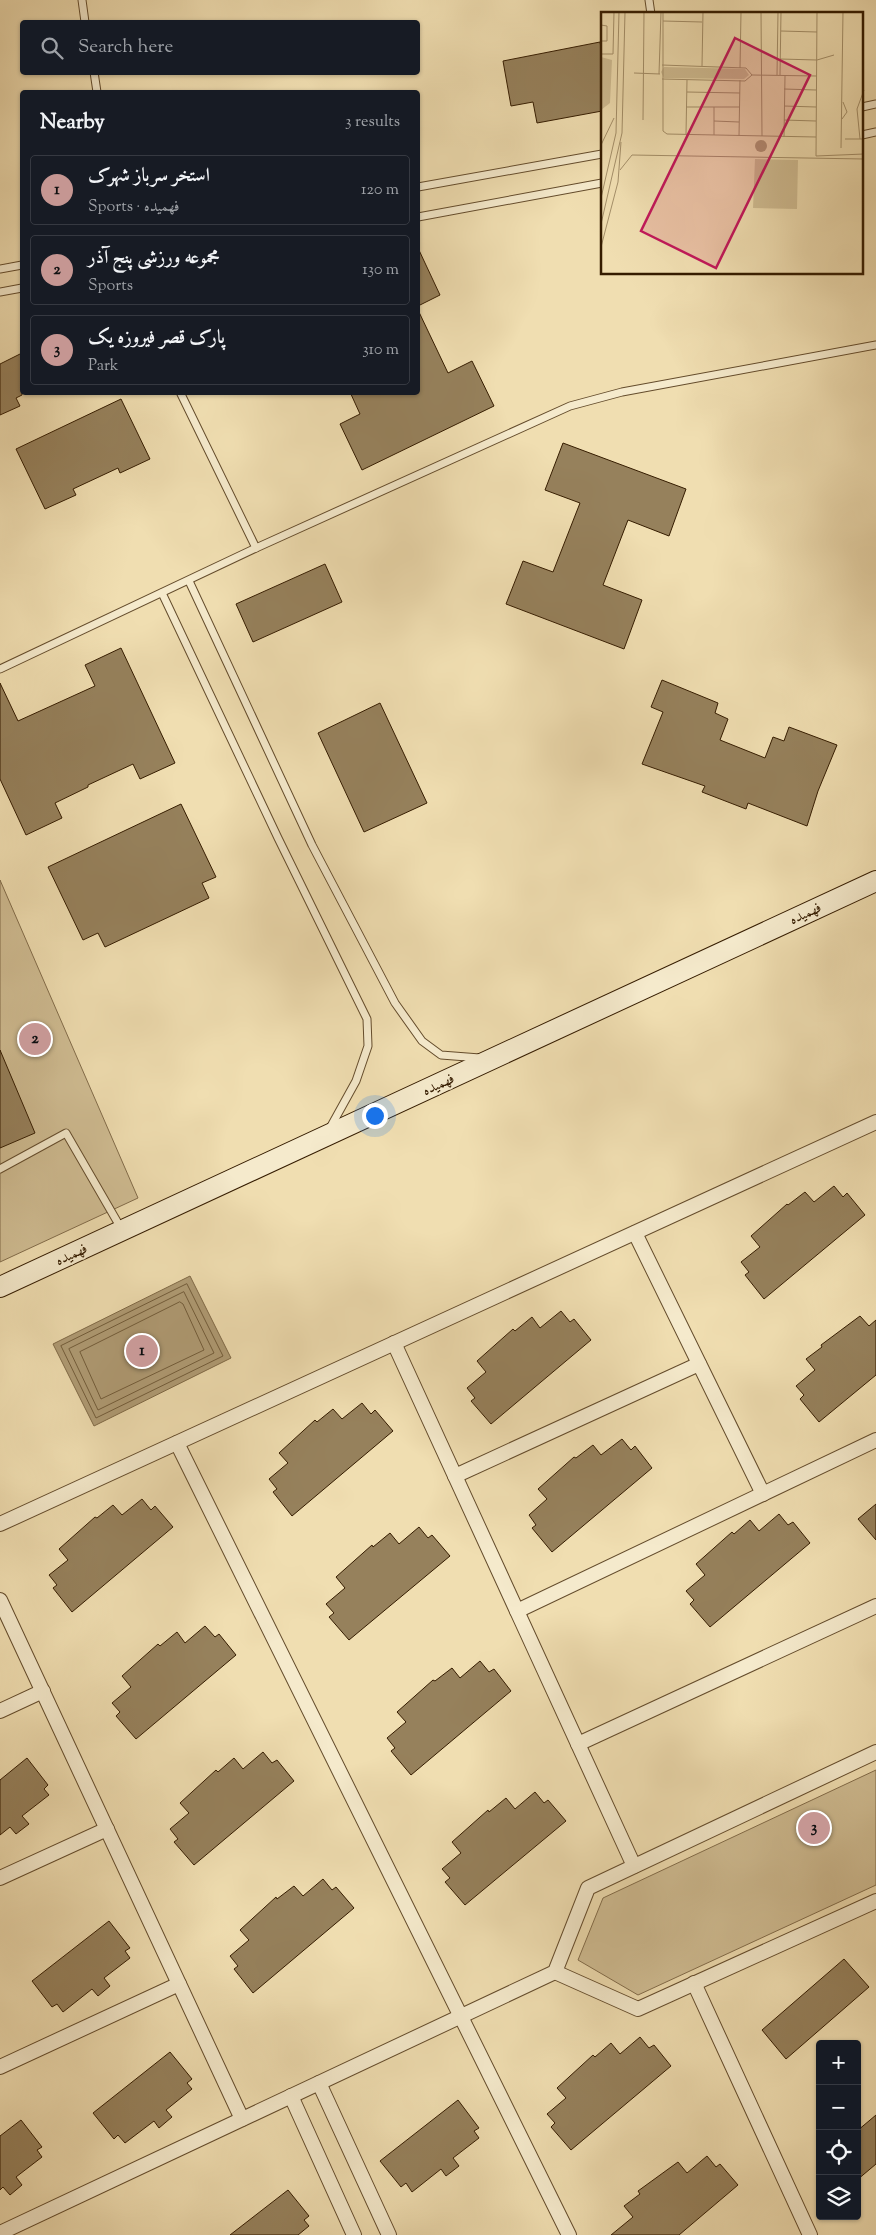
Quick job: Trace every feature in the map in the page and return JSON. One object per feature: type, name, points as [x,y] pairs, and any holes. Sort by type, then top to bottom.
[{"type":"main road","name":"فهمیده","points":[[0,1287],[876,881]]},
{"type":"street","points":[[0,1524],[876,1122]]},
{"type":"street","points":[[635,1233],[763,1494]]},
{"type":"street","points":[[394,1343],[634,1866]]},
{"type":"street","points":[[455,1476],[699,1364]]},
{"type":"street","points":[[517,1611],[876,1440]]},
{"type":"street","points":[[177,1443],[569,2235]]},
{"type":"street","points":[[0,1600],[242,2119]]},
{"type":"street","points":[[578,1744],[876,1606]]},
{"type":"street","points":[[0,1711],[42,1691]]},
{"type":"street","points":[[0,2233],[555,1972],[588,1888],[876,1752]]},
{"type":"street","points":[[0,1878],[107,1829]]},
{"type":"street","points":[[555,1972],[638,2009],[876,1901]]},
{"type":"street","points":[[694,1983],[810,2235]]},
{"type":"street","points":[[0,2067],[179,1984]]},
{"type":"street","points":[[319,2083],[389,2235]]},
{"type":"street","points":[[291,2096],[354,2235]]},
{"type":"lane","points":[[82,0],[85,20]]},
{"type":"lane","points":[[94,75],[97,90]]},
{"type":"lane","points":[[420,187],[601,154]]},
{"type":"lane","points":[[420,217],[601,183]]},
{"type":"lane","points":[[0,269],[20,265]]},
{"type":"lane","points":[[0,292],[20,288]]},
{"type":"lane","points":[[0,669],[256,548],[570,406],[622,392],[876,345]]},
{"type":"lane","points":[[181,395],[256,548]]},
{"type":"lane","points":[[189,581],[312,845],[395,1003],[422,1041],[441,1055],[492,1058]]},
{"type":"lane","points":[[162,593],[278,838],[367,1018],[368,1046],[356,1081],[326,1136]]},
{"type":"lane","points":[[0,1169],[66,1134],[122,1230]]},
{"type":"shaded area","points":[[0,880],[138,1198],[0,1262]]},
{"type":"shaded area","points":[[876,1770],[876,1885],[638,1995],[578,1960],[603,1898]]},
{"type":"water","points":[[190,1276],[231,1358],[94,1426],[53,1344]]},
{"type":"building","points":[[600,42],[601,111],[537,123],[533,102],[511,106],[503,61]]},
{"type":"building","points":[[420,252],[440,295],[420,305]]},
{"type":"building","points":[[420,314],[448,373],[472,361],[494,406],[362,470],[340,424],[360,414],[351,395],[420,395]]},
{"type":"building","points":[[20,354],[20,395],[22,395],[16,398],[20,406],[0,415],[0,364]]},
{"type":"building","points":[[121,399],[150,459],[120,473],[118,468],[73,489],[76,495],[45,509],[16,449]]},
{"type":"building","points":[[563,443],[686,489],[669,536],[628,520],[603,585],[642,600],[624,649],[506,604],[523,561],[553,572],[580,503],[545,490]]},
{"type":"building","points":[[325,564],[342,602],[253,642],[236,604]]},
{"type":"building","points":[[121,648],[175,763],[140,779],[133,764],[88,785],[88,787],[55,803],[62,818],[26,835],[0,779],[0,683],[18,721],[95,686],[85,665]]},
{"type":"building","points":[[662,680],[718,703],[715,713],[728,719],[720,740],[765,758],[773,737],[784,741],[789,727],[837,745],[818,791],[807,826],[748,803],[746,809],[702,792],[705,786],[642,764],[663,712],[651,707]]},
{"type":"building","points":[[380,703],[427,803],[364,832],[318,733]]},
{"type":"building","points":[[181,804],[216,877],[202,883],[209,898],[105,947],[98,933],[83,940],[48,867]]},
{"type":"building","points":[[0,1050],[35,1133],[0,1148]]},
{"type":"building","points":[[834,1186],[843,1197],[847,1193],[865,1215],[764,1299],[745,1275],[749,1272],[741,1262],[760,1247],[751,1236],[787,1204],[805,1192],[814,1202]]},
{"type":"building","points":[[561,1311],[570,1322],[574,1319],[591,1340],[491,1424],[471,1401],[475,1398],[467,1388],[486,1372],[477,1361],[513,1329],[515,1331],[532,1317],[540,1328]]},
{"type":"building","points":[[860,1316],[869,1326],[876,1320],[876,1375],[819,1422],[800,1399],[804,1395],[796,1386],[815,1370],[806,1359],[822,1347],[821,1345]]},
{"type":"building","points":[[362,1403],[371,1414],[375,1410],[393,1431],[292,1516],[273,1492],[277,1489],[269,1479],[288,1463],[279,1453],[315,1420],[317,1422],[333,1409],[342,1419]]},
{"type":"building","points":[[622,1439],[631,1450],[635,1446],[652,1468],[552,1552],[532,1528],[536,1525],[529,1515],[547,1499],[538,1489],[574,1457],[576,1458],[593,1445],[601,1455]]},
{"type":"building","points":[[142,1499],[151,1510],[155,1506],[173,1527],[72,1612],[53,1588],[57,1585],[49,1575],[68,1560],[59,1549],[95,1517],[97,1518],[113,1505],[122,1515]]},
{"type":"building","points":[[876,1504],[876,1540],[858,1519]]},
{"type":"building","points":[[779,1514],[788,1525],[793,1522],[810,1543],[710,1627],[690,1604],[694,1600],[686,1591],[705,1575],[696,1564],[732,1532],[734,1534],[750,1520],[759,1531]]},
{"type":"building","points":[[419,1527],[428,1538],[432,1535],[450,1556],[349,1640],[329,1617],[334,1613],[326,1604],[345,1588],[336,1577],[372,1545],[373,1547],[390,1533],[399,1544]]},
{"type":"building","points":[[205,1626],[215,1637],[219,1634],[236,1655],[136,1739],[116,1716],[120,1712],[112,1703],[131,1687],[122,1676],[158,1644],[160,1646],[177,1632],[185,1643]]},
{"type":"building","points":[[480,1661],[489,1672],[494,1669],[511,1691],[411,1775],[391,1751],[395,1748],[387,1738],[406,1722],[397,1712],[433,1680],[435,1681],[452,1668],[460,1678]]},
{"type":"building","points":[[263,1752],[272,1763],[277,1760],[294,1781],[194,1865],[174,1842],[178,1839],[170,1829],[189,1813],[180,1803],[216,1770],[218,1772],[234,1758],[243,1769]]},
{"type":"building","points":[[27,1758],[48,1785],[44,1789],[49,1795],[22,1816],[29,1824],[16,1834],[10,1827],[0,1835],[0,1780]]},
{"type":"building","points":[[535,1792],[544,1803],[548,1800],[566,1821],[465,1905],[445,1882],[450,1878],[442,1869],[461,1853],[452,1842],[488,1810],[489,1812],[506,1798],[515,1809]]},
{"type":"building","points":[[323,1879],[332,1890],[336,1887],[354,1908],[253,1993],[234,1969],[238,1966],[230,1956],[249,1940],[240,1930],[276,1897],[277,1899],[294,1886],[303,1896]]},
{"type":"building","points":[[109,1921],[130,1948],[125,1951],[130,1958],[104,1978],[110,1986],[98,1996],[92,1989],[63,2012],[57,2004],[52,2007],[32,1981]]},
{"type":"building","points":[[844,1959],[869,1987],[786,2059],[762,2030]]},
{"type":"building","points":[[640,2037],[649,2048],[654,2045],[671,2066],[571,2150],[551,2127],[555,2123],[547,2114],[566,2098],[557,2088],[593,2055],[595,2057],[611,2043],[620,2054]]},
{"type":"building","points":[[170,2052],[192,2079],[187,2083],[192,2089],[166,2110],[172,2117],[159,2128],[154,2121],[125,2143],[118,2135],[114,2139],[93,2113]]},
{"type":"building","points":[[458,2100],[479,2128],[474,2131],[479,2138],[453,2158],[459,2166],[446,2176],[441,2169],[412,2192],[406,2183],[401,2187],[380,2161]]},
{"type":"building","points":[[876,2115],[876,2164],[861,2177],[861,2130],[861,2128]]},
{"type":"building","points":[[21,2120],[42,2147],[37,2150],[42,2157],[16,2177],[22,2185],[10,2195],[3,2187],[0,2190],[0,2136]]},
{"type":"building","points":[[707,2156],[716,2167],[720,2164],[738,2185],[679,2235],[611,2235],[633,2217],[624,2206],[640,2194],[638,2191],[678,2162],[687,2173]]},
{"type":"building","points":[[288,2190],[309,2216],[304,2220],[309,2226],[298,2235],[230,2235]]},
{"type":"place","name":"مجموعه ورزشی پنج آذر","points":[[35,1039]]},
{"type":"place","name":"استخر سرباز شهرک","points":[[142,1351]]},
{"type":"place","name":"پارک قصر فیروزه یک","points":[[814,1828]]}]
